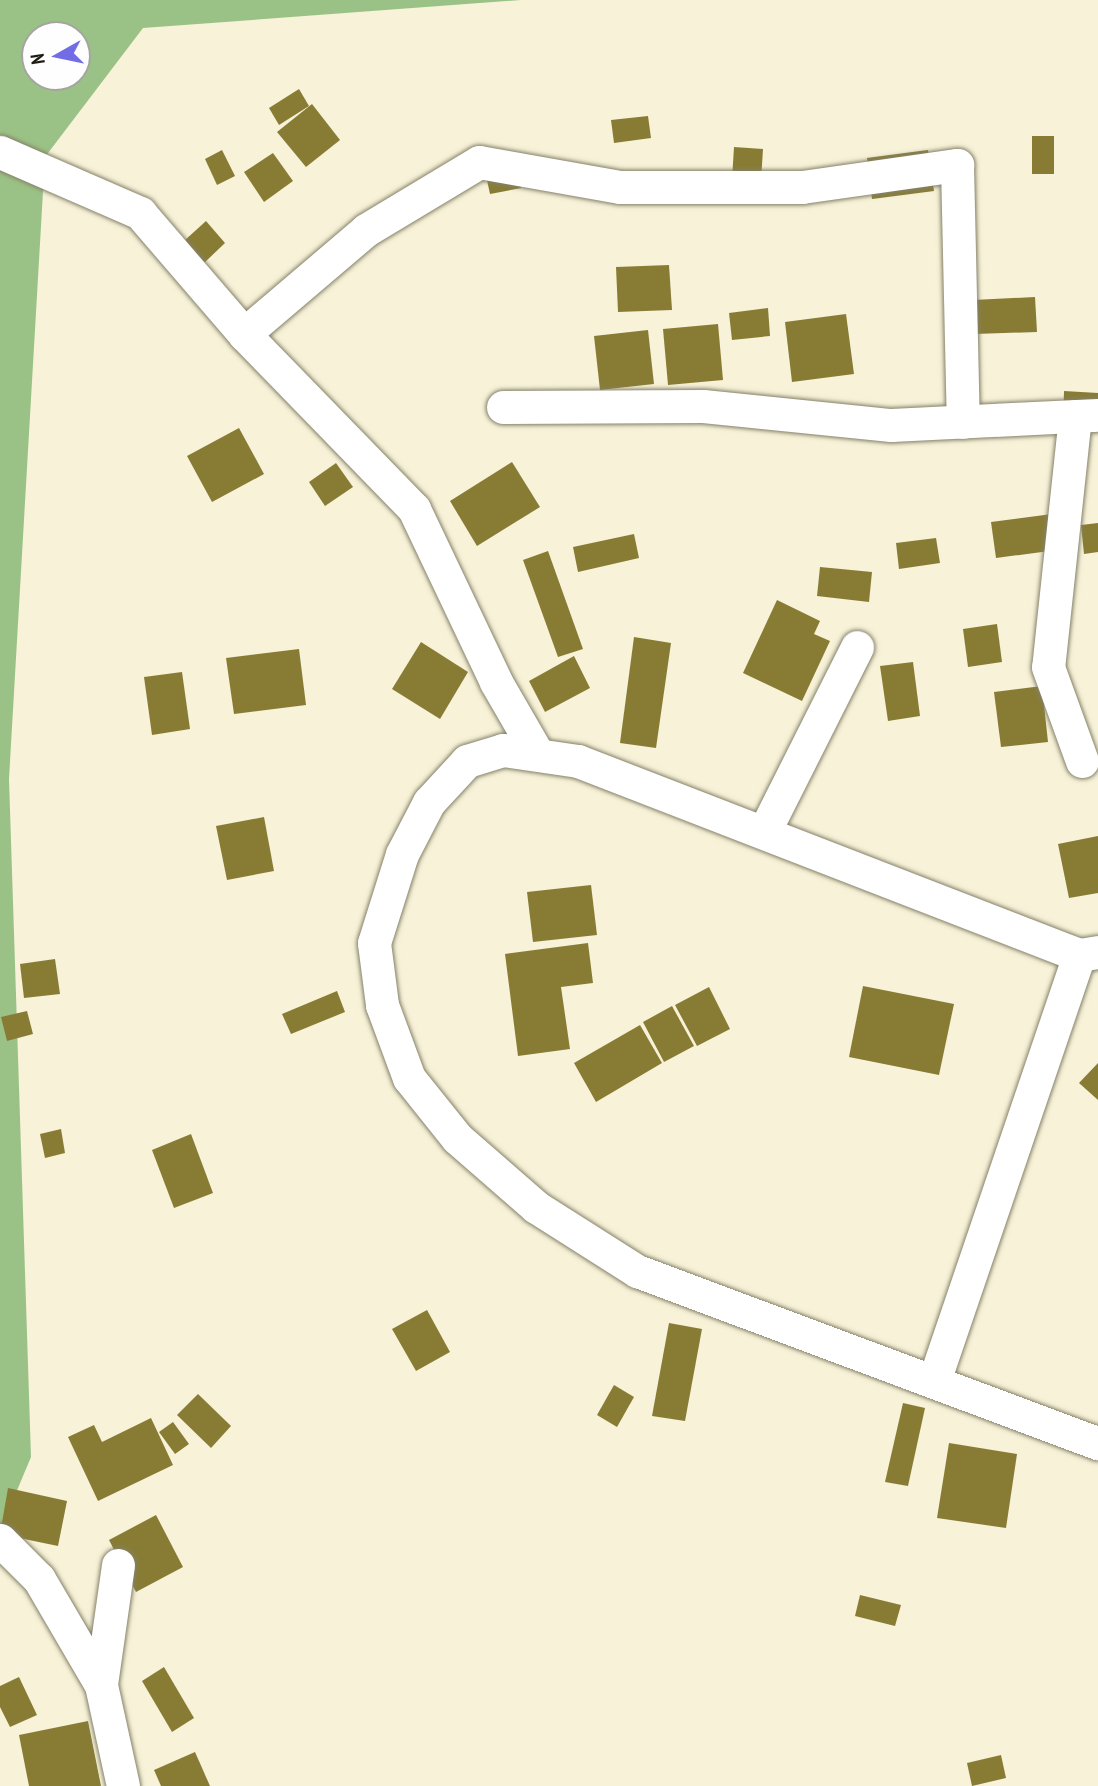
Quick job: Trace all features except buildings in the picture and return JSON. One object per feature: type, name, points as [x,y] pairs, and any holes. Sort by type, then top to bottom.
[{"type":"street","points":[[0,152],[140,213],[244,334],[414,509],[496,682],[537,753]]},
{"type":"street","points":[[244,334],[366,230],[479,163],[620,187],[802,187],[957,165],[963,422]]},
{"type":"street","points":[[503,407],[703,406],[891,425],[1086,416],[1048,667],[1082,761]]},
{"type":"street","points":[[764,832],[857,647]]},
{"type":"street","points":[[934,1378],[1088,954],[578,761],[503,750],[467,761],[429,802],[402,854],[374,943],[382,1005],[409,1078],[457,1138],[536,1207],[637,1271],[934,1378],[1098,1443]]},
{"type":"street","points":[[0,1541],[39,1579],[100,1685],[123,1786]]},
{"type":"street","points":[[100,1685],[118,1565]]},
{"type":"green space","points":[[0,0],[521,0],[143,28],[45,157],[9,779],[31,1457],[0,1531]]}]
